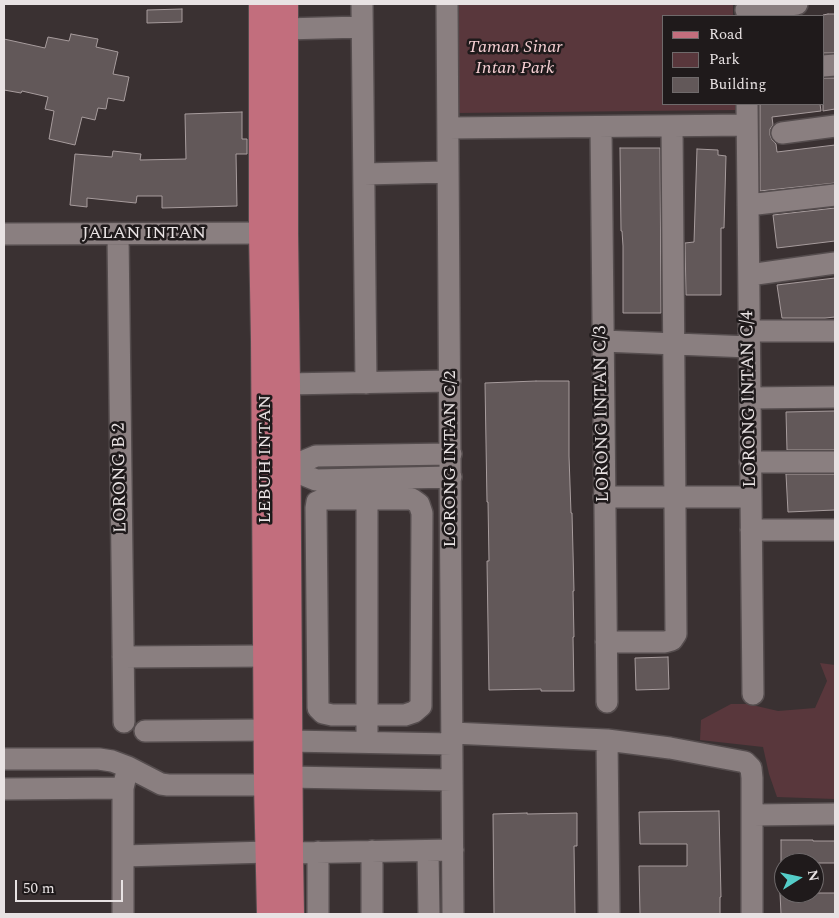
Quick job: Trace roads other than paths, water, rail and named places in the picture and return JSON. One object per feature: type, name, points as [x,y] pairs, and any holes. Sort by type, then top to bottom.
[{"type":"main road","name":"LEBUH INTAN","points":[[263,4],[273,233],[276,468],[279,852],[271,914]]},
{"type":"main road","name":"LEBUH INTAN","points":[[278,735],[267,656],[276,468],[286,384],[273,233],[284,16]]},
{"type":"main road","name":"LEBUH INTAN","points":[[279,852],[290,914]]},
{"type":"street","points":[[362,4],[366,383]]},
{"type":"street","name":"LORONG INTAN C/2","points":[[447,4],[453,914]]},
{"type":"street","points":[[746,10],[797,4]]},
{"type":"street","points":[[284,16],[362,27]]},
{"type":"street","name":"LORONG INTAN C/4","points":[[747,105],[753,694]]},
{"type":"street","points":[[448,128],[747,125]]},
{"type":"street","points":[[606,642],[665,642],[672,640],[676,634],[672,126]]},
{"type":"street","points":[[782,132],[835,126]]},
{"type":"street","name":"LORONG INTAN C/3","points":[[601,127],[607,702]]},
{"type":"street","points":[[364,174],[448,172]]},
{"type":"street","points":[[748,205],[835,195]]},
{"type":"street","name":"JALAN INTAN","points":[[4,234],[273,233]]},
{"type":"street","name":"LORONG B 2","points":[[118,234],[124,722]]},
{"type":"street","points":[[749,275],[835,263]]},
{"type":"street","points":[[603,341],[674,343],[749,339],[835,331]]},
{"type":"street","points":[[286,384],[450,381]]},
{"type":"street","points":[[750,398],[835,397]]},
{"type":"street","points":[[276,468],[316,456],[451,454]]},
{"type":"street","points":[[316,456],[316,480]]},
{"type":"street","points":[[750,462],[835,462]]},
{"type":"street","points":[[276,468],[316,480],[367,489],[412,499],[419,504],[422,512],[421,706],[414,712],[405,715],[332,715],[323,713],[318,708],[317,502],[367,489],[451,477]]},
{"type":"street","points":[[367,489],[367,742]]},
{"type":"street","points":[[604,497],[751,497]]},
{"type":"street","points":[[751,530],[835,530]]},
{"type":"street","points":[[123,656],[267,656]]},
{"type":"street","points":[[145,731],[278,735],[367,742],[452,738],[607,740],[670,748],[744,762],[751,768],[752,778],[752,914]]},
{"type":"street","points":[[607,740],[609,914]]},
{"type":"street","points":[[4,759],[99,759],[112,761],[168,786],[278,781],[452,780]]},
{"type":"street","points":[[123,914],[123,788],[128,767]]},
{"type":"street","points":[[4,789],[123,788]]},
{"type":"street","points":[[753,815],[835,814]]},
{"type":"street","points":[[123,856],[453,850]]},
{"type":"street","points":[[372,851],[372,914]]},
{"type":"street","points":[[428,851],[429,914]]},
{"type":"street","points":[[318,852],[318,914]]},
{"type":"park label","name":"Taman Sinar Intan Park","points":[[515,58]]}]
